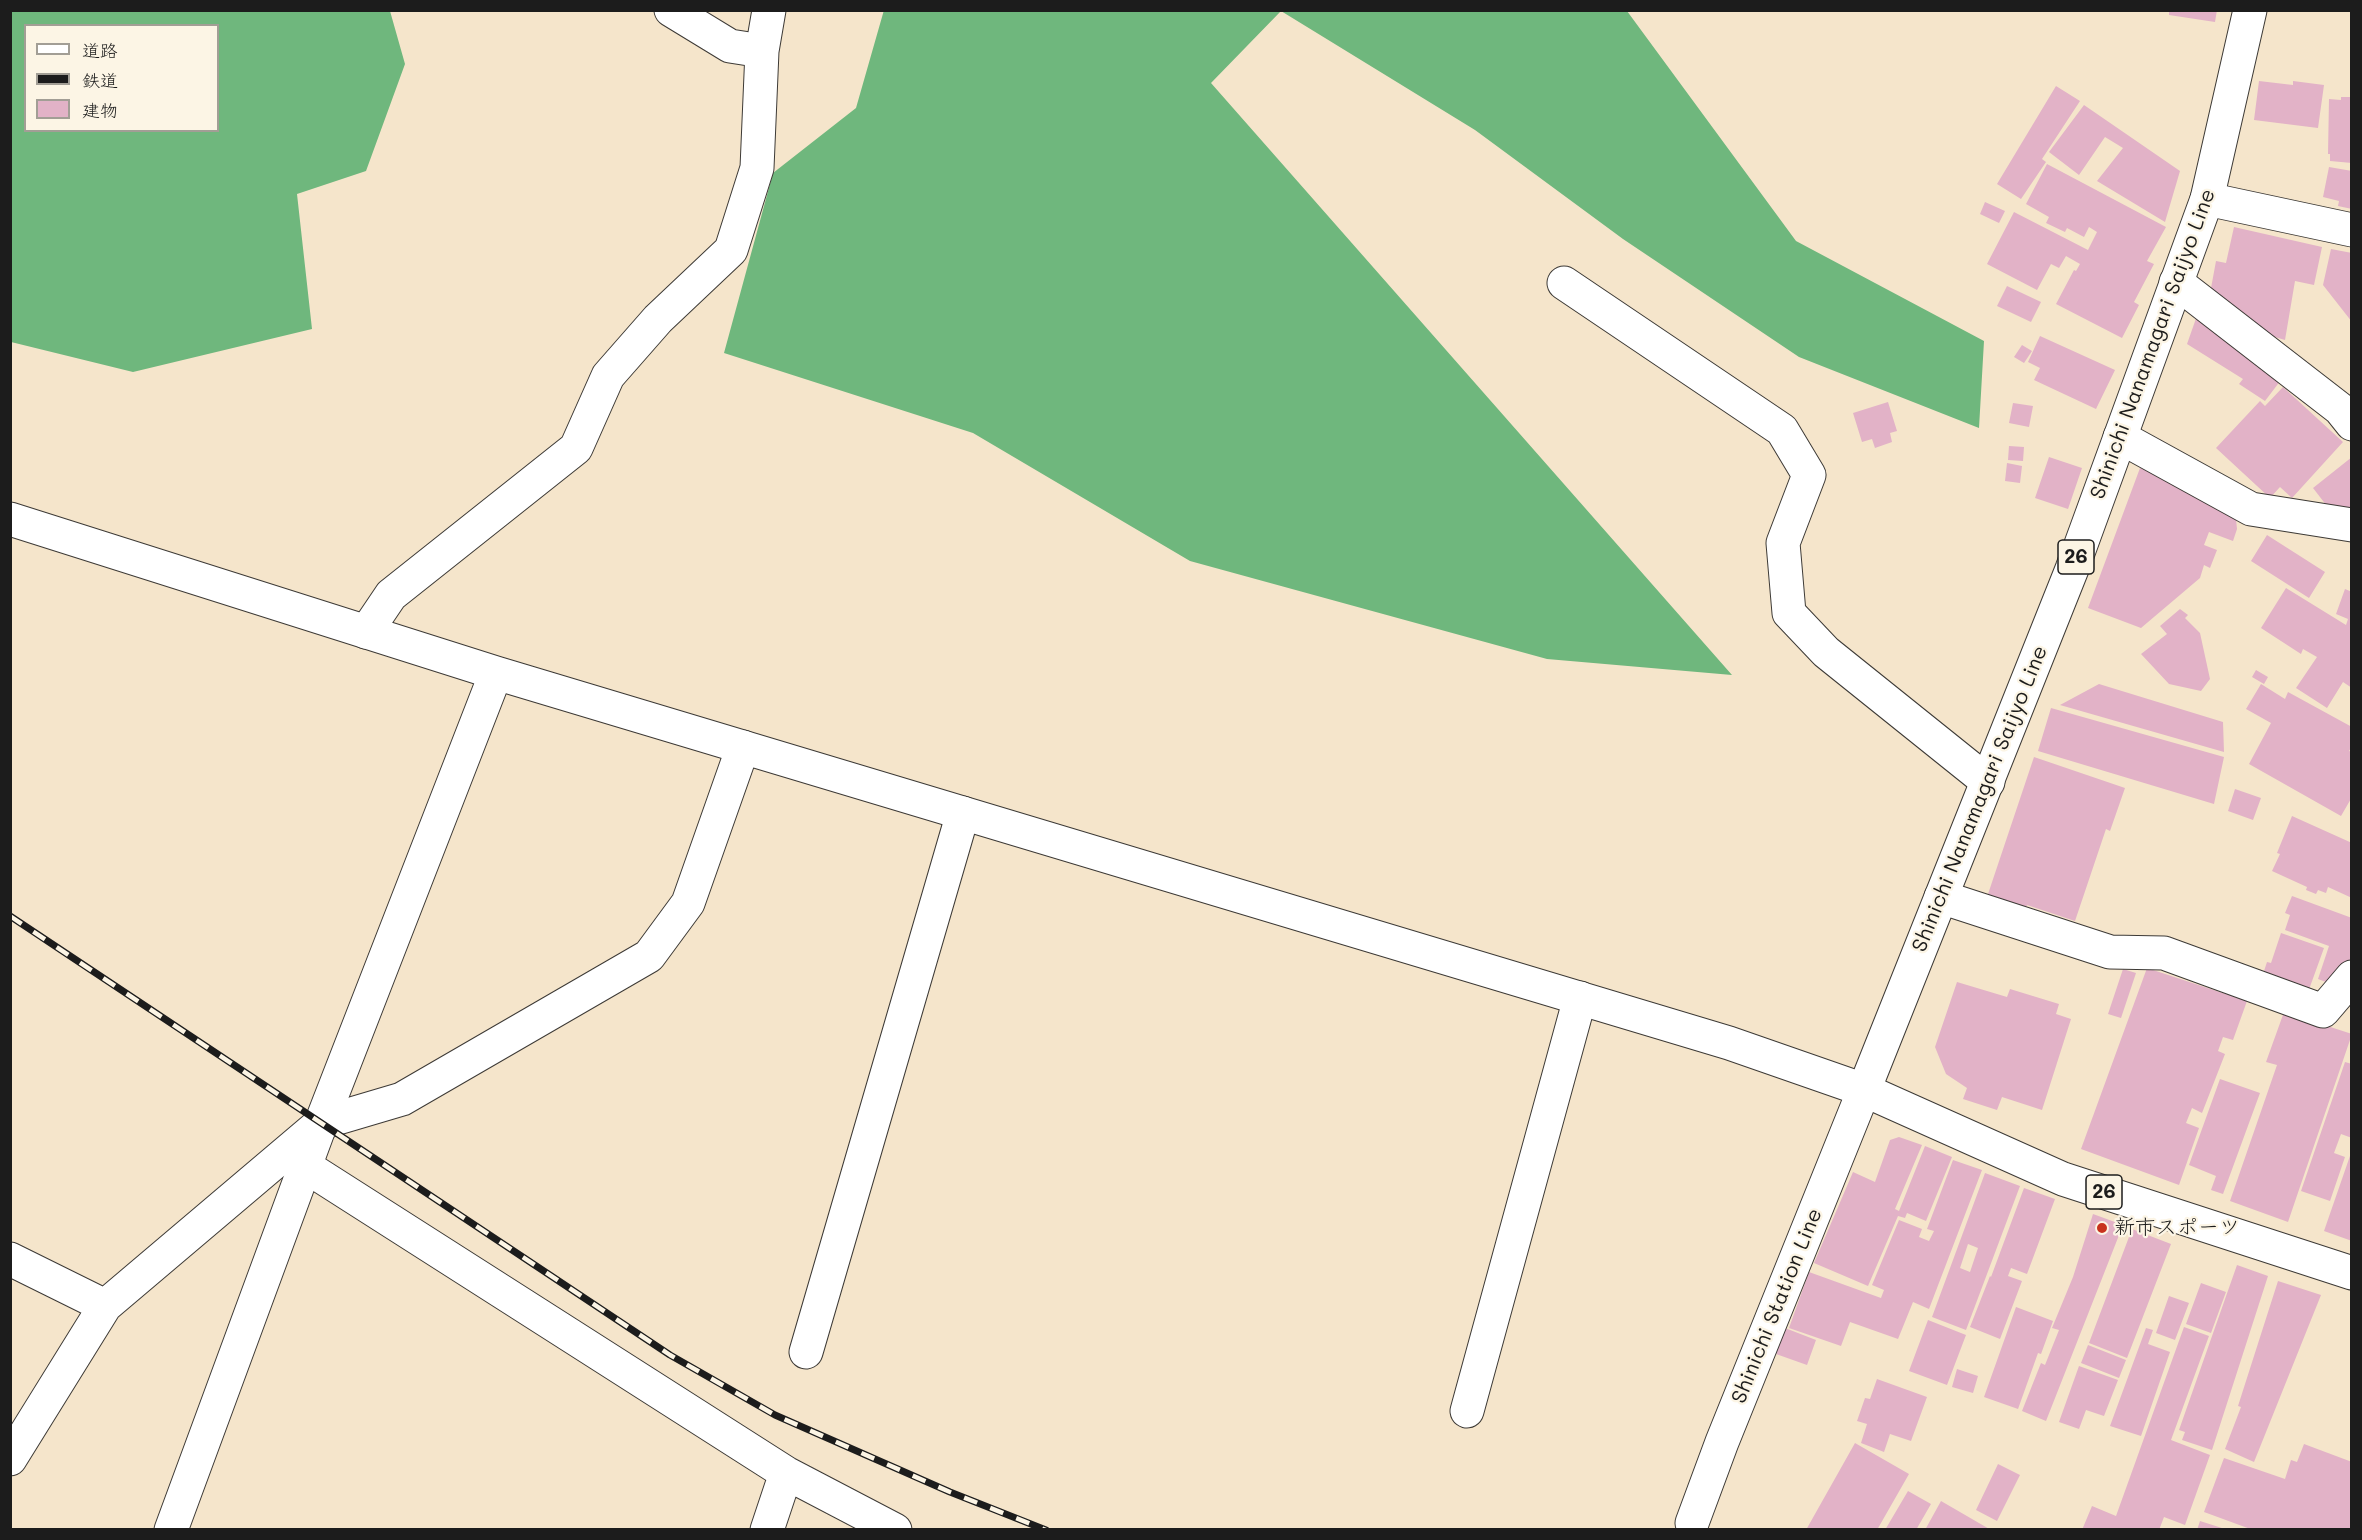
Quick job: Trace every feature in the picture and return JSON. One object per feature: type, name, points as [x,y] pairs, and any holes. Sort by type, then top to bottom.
[{"type":"street","points":[[671,10],[730,46],[762,51]]},
{"type":"street","points":[[366,632],[391,595],[576,448],[608,376],[658,319],[731,250],[757,168],[762,51],[769,10]]},
{"type":"street","name":"Shinichi Nanamagari Saijyo Line","points":[[1864,1090],[2072,569],[2207,199],[2250,10]]},
{"type":"street","points":[[2207,199],[2352,230]]},
{"type":"street","points":[[2176,282],[2340,409],[2352,424]]},
{"type":"street","points":[[1564,283],[1782,430],[1809,475],[1783,543],[1788,613],[1826,652],[1988,782]]},
{"type":"street","points":[[2121,437],[2251,509],[2352,525]]},
{"type":"street","points":[[10,519],[496,673],[1729,1043],[1864,1090]]},
{"type":"street","points":[[171,1530],[321,1123],[496,673]]},
{"type":"street","points":[[10,1459],[105,1306],[321,1123],[402,1099],[650,956],[688,903],[743,747]]},
{"type":"street","points":[[806,1352],[963,813]]},
{"type":"street","points":[[1941,897],[2110,952],[2163,953],[2323,1011],[2352,977]]},
{"type":"street","points":[[1467,1412],[1580,998]]},
{"type":"street","name":"26","points":[[1864,1090],[2063,1179],[2352,1273]]},
{"type":"street","name":"Shinichi Station Line","points":[[1694,1527],[1726,1431],[1864,1090]]},
{"type":"street","points":[[305,1166],[786,1473],[895,1530]]},
{"type":"street","points":[[10,1259],[105,1306]]},
{"type":"street","points":[[767,1530],[786,1473]]},
{"type":"green space","points":[[11,10],[390,11],[405,64],[366,171],[297,194],[312,329],[133,372],[11,342]]},
{"type":"green space","points":[[884,10],[1627,11],[1796,241],[1984,341],[1979,428],[1799,357],[1623,239],[1475,130],[1281,11],[1211,83],[1732,675],[1547,659],[1190,561],[973,433],[724,353],[773,173],[856,108]]},
{"type":"building","points":[[2169,10],[2217,10],[2215,22],[2169,15]]},
{"type":"building","points":[[2259,81],[2293,85],[2293,81],[2324,85],[2318,128],[2254,120]]},
{"type":"building","points":[[2056,86],[2080,101],[2042,159],[2046,162],[2021,199],[1997,184]]},
{"type":"building","points":[[2341,97],[2352,97],[2352,163],[2330,161],[2330,154],[2328,154],[2329,99],[2341,100]]},
{"type":"building","points":[[2084,105],[2180,171],[2165,222],[2097,181],[2123,148],[2105,137],[2079,175],[2049,152]]},
{"type":"building","points":[[2047,164],[2166,227],[2147,261],[2154,264],[2134,302],[2139,305],[2122,338],[2056,304],[2074,270],[2076,271],[2080,264],[2066,256],[2059,268],[2051,264],[2037,290],[1987,264],[2014,212],[2088,250],[2097,232],[2089,227],[2084,237],[2067,228],[2065,232],[2046,223],[2049,217],[2026,204]]},
{"type":"building","points":[[2329,167],[2352,171],[2352,209],[2338,206],[2339,201],[2323,197]]},
{"type":"building","points":[[1985,202],[2005,211],[1999,223],[1980,214]]},
{"type":"building","points":[[2234,227],[2322,247],[2314,285],[2295,281],[2285,340],[2261,333],[2209,299],[2216,261],[2226,263]]},
{"type":"building","points":[[2331,249],[2352,253],[2352,322],[2323,285]]},
{"type":"building","points":[[2007,286],[2041,302],[2031,322],[1997,306]]},
{"type":"building","points":[[2199,310],[2284,376],[2265,401],[2239,384],[2243,379],[2187,344]]},
{"type":"building","points":[[2040,336],[2115,370],[2096,409],[2034,380],[2040,368],[2028,362]]},
{"type":"building","points":[[2022,345],[2032,351],[2024,363],[2014,357]]},
{"type":"building","points":[[2283,387],[2343,442],[2292,498],[2280,487],[2270,498],[2216,448],[2260,401],[2265,406]]},
{"type":"building","points":[[1888,402],[1897,431],[1890,433],[1892,442],[1875,448],[1872,439],[1862,442],[1853,413]]},
{"type":"building","points":[[2013,403],[2033,406],[2029,427],[2009,423]]},
{"type":"building","points":[[2009,446],[2024,447],[2023,461],[2008,460]]},
{"type":"building","points":[[2049,457],[2082,468],[2068,509],[2035,498]]},
{"type":"building","points":[[2352,457],[2352,509],[2330,510],[2313,488]]},
{"type":"building","points":[[2007,463],[2022,466],[2020,483],[2005,481]]},
{"type":"building","points":[[2140,468],[2214,496],[2236,519],[2237,529],[2233,541],[2209,532],[2204,545],[2217,550],[2210,568],[2204,565],[2200,578],[2141,628],[2088,608]]},
{"type":"building","points":[[2267,535],[2325,572],[2309,598],[2251,561]]},
{"type":"building","points":[[2286,588],[2346,625],[2348,619],[2336,614],[2345,589],[2352,592],[2352,688],[2343,682],[2327,708],[2296,688],[2317,657],[2303,649],[2301,654],[2261,628]]},
{"type":"building","points":[[2180,609],[2188,615],[2185,618],[2200,633],[2210,679],[2201,691],[2169,684],[2141,654],[2167,634],[2160,626]]},
{"type":"building","points":[[2256,670],[2268,677],[2264,684],[2252,677]]},
{"type":"building","points":[[2099,684],[2223,722],[2224,752],[2060,705]]},
{"type":"building","points":[[2261,684],[2285,699],[2288,692],[2352,727],[2352,746],[2349,751],[2352,752],[2352,797],[2341,816],[2249,764],[2271,723],[2246,709]]},
{"type":"building","points":[[2051,708],[2224,757],[2214,804],[2038,751]]},
{"type":"building","points":[[2034,757],[2125,788],[2110,831],[2106,829],[2075,921],[2027,905],[2023,916],[1985,903]]},
{"type":"building","points":[[2235,789],[2261,798],[2253,820],[2228,811]]},
{"type":"building","points":[[2292,816],[2352,843],[2352,898],[2328,887],[2326,893],[2318,890],[2316,894],[2306,890],[2307,887],[2272,871]]},
{"type":"building","points":[[2292,896],[2352,918],[2352,968],[2331,984],[2318,979],[2329,946],[2285,930],[2290,915],[2285,913]]},
{"type":"building","points":[[2281,933],[2324,948],[2307,995],[2261,980],[2267,962],[2271,963]]},
{"type":"building","points":[[2147,968],[2247,1001],[2233,1040],[2223,1037],[2218,1051],[2225,1054],[2202,1113],[2192,1108],[2186,1123],[2199,1128],[2179,1185],[2081,1149]]},
{"type":"building","points":[[2123,969],[2136,973],[2121,1018],[2108,1014]]},
{"type":"building","points":[[1957,982],[2007,997],[2010,989],[2059,1004],[2056,1014],[2071,1019],[2042,1110],[2002,1097],[1997,1110],[1963,1099],[1967,1088],[1946,1074],[1935,1047]]},
{"type":"building","points":[[2284,1012],[2352,1034],[2288,1222],[2230,1201],[2277,1065],[2266,1062]]},
{"type":"building","points":[[2345,1062],[2352,1064],[2352,1138],[2341,1134],[2334,1153],[2345,1157],[2330,1201],[2301,1191]]},
{"type":"building","points":[[2220,1079],[2260,1093],[2223,1194],[2211,1190],[2216,1176],[2189,1165]]},
{"type":"building","points":[[1899,1137],[1922,1145],[1895,1209],[1899,1211],[1925,1146],[1952,1157],[1926,1221],[1907,1213],[1905,1218],[1898,1216],[1868,1286],[1814,1263],[1853,1172],[1875,1182],[1890,1140]]},
{"type":"building","points":[[2352,1153],[2352,1241],[2324,1231]]},
{"type":"building","points":[[1953,1160],[1982,1170],[1929,1309],[1913,1302],[1898,1339],[1850,1322],[1841,1346],[1789,1328],[1809,1272],[1881,1298],[1884,1290],[1872,1285],[1899,1220],[1922,1229],[1919,1237],[1929,1241],[1934,1231],[1927,1229]]},
{"type":"building","points":[[1985,1173],[2020,1186],[1966,1330],[1932,1317]],"holes":[[[1968,1244],[1978,1248],[1970,1272],[1960,1268]]]},
{"type":"building","points":[[2024,1188],[2055,1199],[2027,1274],[2011,1268],[2008,1276],[2022,1281],[2000,1339],[1970,1327]]},
{"type":"building","points":[[2093,1214],[2123,1225],[2046,1421],[2022,1411],[2041,1363],[2045,1365],[2059,1330],[2052,1328],[2073,1277]]},
{"type":"building","points":[[2132,1229],[2171,1244],[2127,1358],[2089,1343]]},
{"type":"building","points":[[2237,1265],[2268,1276],[2212,1450],[2182,1440],[2185,1432],[2179,1430]]},
{"type":"building","points":[[2278,1281],[2321,1295],[2254,1462],[2225,1449],[2241,1407],[2238,1406]]},
{"type":"building","points":[[2201,1283],[2226,1292],[2211,1333],[2186,1324]]},
{"type":"building","points":[[2169,1296],[2189,1303],[2175,1340],[2156,1333]]},
{"type":"building","points":[[2016,1307],[2053,1321],[2041,1354],[2038,1353],[2018,1409],[1984,1397]]},
{"type":"building","points":[[1928,1320],[1966,1335],[1947,1385],[1909,1371]]},
{"type":"building","points":[[2184,1327],[2209,1336],[2171,1440],[2210,1455],[2185,1525],[2164,1517],[2159,1530],[2082,1530],[2092,1506],[2116,1516]]},
{"type":"building","points":[[1785,1328],[1816,1340],[1807,1365],[1776,1354]]},
{"type":"building","points":[[2146,1328],[2153,1330],[2148,1344],[2170,1352],[2141,1436],[2110,1426]]},
{"type":"building","points":[[2088,1345],[2126,1360],[2119,1378],[2081,1363]]},
{"type":"building","points":[[2079,1366],[2118,1380],[2104,1416],[2086,1410],[2079,1429],[2059,1422]]},
{"type":"building","points":[[1957,1369],[1978,1376],[1973,1393],[1952,1387]]},
{"type":"building","points":[[1877,1379],[1927,1397],[1911,1441],[1890,1434],[1884,1452],[1861,1443],[1867,1424],[1857,1421],[1865,1398],[1870,1399]]},
{"type":"building","points":[[1855,1443],[1909,1474],[1877,1530],[1806,1530]]},
{"type":"building","points":[[2304,1444],[2352,1462],[2352,1530],[2253,1530],[2204,1512],[2224,1458],[2285,1479],[2291,1460],[2297,1462]]},
{"type":"building","points":[[1998,1464],[2020,1475],[1997,1521],[1976,1510]]},
{"type":"building","points":[[1908,1491],[1931,1504],[1916,1530],[1885,1530]]},
{"type":"building","points":[[1941,1501],[1991,1530],[1925,1530]]},
{"type":"building","points":[[2200,1521],[2225,1529],[2197,1530]]},
{"type":"railway","points":[[10,916],[670,1355],[775,1415],[950,1492],[1046,1530]]},
{"type":"place","name":"新市スポーツ","points":[[2102,1228]]}]
